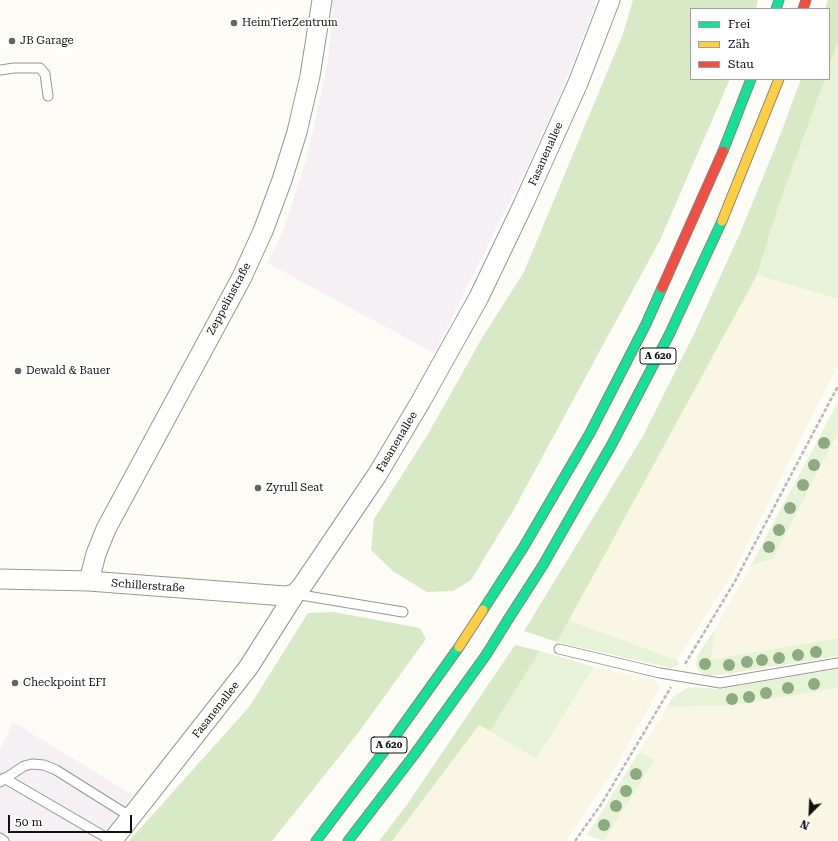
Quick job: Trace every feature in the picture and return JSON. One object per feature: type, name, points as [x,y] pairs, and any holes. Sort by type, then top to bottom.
[{"type":"highway","name":"A 620","points":[[316,841],[391,742],[459,647],[523,548],[590,433],[646,324],[714,174],[752,80]]},
{"type":"highway","name":"A 620","points":[[348,841],[414,755],[486,655],[543,565],[612,444],[669,334],[712,244],[741,176],[779,80]]},
{"type":"street","name":"Zeppelinstraße","points":[[89,581],[96,554],[106,529],[242,277],[263,231],[282,180],[296,132],[310,76],[322,0]]},
{"type":"street","name":"Fasanenallee","points":[[112,841],[248,668],[295,594],[302,586],[377,475],[421,401],[479,297],[523,205],[578,83],[610,0]]},
{"type":"street","name":"Schillerstraße","points":[[0,579],[89,581],[285,596],[295,594]]},
{"type":"lane","points":[[0,70],[40,68],[45,74],[48,96]]},
{"type":"lane","points":[[295,594],[403,612]]},
{"type":"lane","points":[[559,649],[677,677],[720,683],[838,663]]},
{"type":"lane","points":[[112,841],[2,780],[24,766],[32,764],[44,765],[56,770],[131,817]]},
{"type":"lane","points":[[0,838],[4,841]]},
{"type":"path","points":[[574,841],[602,803],[734,583],[838,386]]},
{"type":"shaded area","points":[[333,0],[597,0],[565,83],[526,169],[434,353],[267,263],[282,234],[307,157],[328,62]]},
{"type":"shaded area","points":[[757,275],[838,299],[838,365],[732,575],[677,660],[568,620]]},
{"type":"shaded area","points":[[838,433],[838,638],[710,659],[715,629],[751,565],[773,559]]},
{"type":"shaded area","points":[[594,667],[654,680],[660,687],[613,771],[566,841],[392,841],[479,724],[536,759]]},
{"type":"shaded area","points":[[838,688],[838,841],[604,841],[655,761],[639,752],[667,707],[730,706]]},
{"type":"shaded area","points":[[13,722],[133,795],[99,841],[0,841],[0,750]]},
{"type":"green space","points":[[633,0],[758,0],[756,8],[690,8],[690,80],[730,80],[660,240],[513,511],[471,580],[453,591],[427,592],[394,572],[371,550],[374,519],[428,434],[482,338],[524,272],[623,34]]},
{"type":"green space","points":[[828,0],[838,0],[838,42],[830,64],[830,8],[825,8]]},
{"type":"green space","points":[[838,42],[838,299],[757,275],[778,207],[825,80],[830,80],[830,64]]},
{"type":"green space","points":[[801,80],[825,80],[778,207],[757,275],[557,642],[524,631],[643,436],[694,334],[741,231],[781,133]]},
{"type":"green space","points":[[838,402],[838,433],[773,559],[751,565]]},
{"type":"green space","points":[[333,612],[420,628],[426,639],[358,733],[272,841],[129,841],[249,707],[308,613]]},
{"type":"green space","points":[[568,620],[677,660],[679,664],[671,668],[557,642]]},
{"type":"green space","points":[[715,629],[711,659],[838,638],[838,656],[709,676],[699,672],[696,665],[697,656]]},
{"type":"green space","points":[[515,645],[540,651],[490,731],[479,725],[392,841],[379,841],[406,806]]},
{"type":"green space","points":[[540,651],[594,667],[536,759],[490,731]]},
{"type":"green space","points":[[838,669],[838,688],[730,706],[667,707],[673,697],[689,687],[720,689]]},
{"type":"green space","points":[[639,752],[655,760],[604,841],[587,835]]},
{"type":"traffic: fast","points":[[776,8],[779,0]]},
{"type":"traffic: fast","points":[[723,151],[751,80]]},
{"type":"traffic: fast","points":[[509,618],[543,565],[612,444],[669,335],[722,221]]},
{"type":"traffic: fast","points":[[483,610],[523,548],[590,433],[646,324],[662,288]]},
{"type":"traffic: fast","points":[[486,655],[509,618]]},
{"type":"traffic: fast","points":[[316,841],[391,742],[459,647]]},
{"type":"traffic: fast","points":[[348,841],[414,755],[486,655]]},
{"type":"traffic: slow","points":[[722,221],[779,80]]},
{"type":"traffic: slow","points":[[459,647],[483,610]]},
{"type":"traffic: jam","points":[[803,8],[806,0]]},
{"type":"traffic: jam","points":[[662,288],[723,151]]},
{"type":"place","name":"HeimTierZentrum","points":[[234,23]]},
{"type":"place","name":"JB Garage","points":[[12,41]]},
{"type":"place","name":"Dewald & Bauer","points":[[18,371]]},
{"type":"place","name":"Zyrull Seat","points":[[258,488]]},
{"type":"place","name":"Checkpoint EFI","points":[[15,683]]}]
